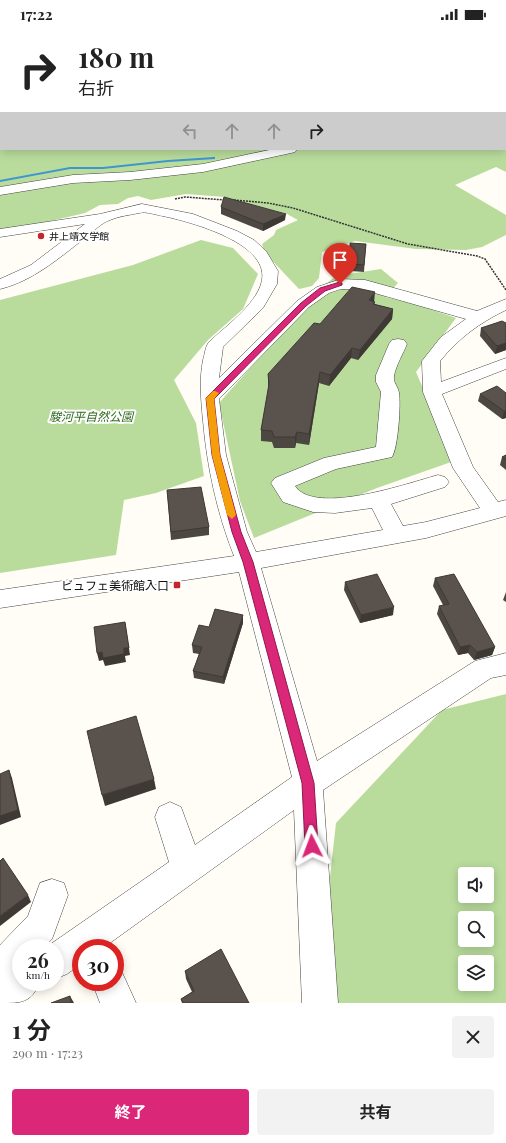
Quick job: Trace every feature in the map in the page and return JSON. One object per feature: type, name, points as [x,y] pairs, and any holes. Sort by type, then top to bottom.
[{"type":"street","points":[[0,191],[73,179],[130,176],[203,168],[286,150]]},
{"type":"street","points":[[0,233],[104,217],[142,208],[188,217],[232,234],[249,243],[261,254],[270,271],[269,284],[257,305],[215,346],[210,371],[210,398],[216,455],[236,532],[248,562],[308,783],[320,1003]]},
{"type":"street","points":[[0,284],[9,282],[36,268],[104,217]]},
{"type":"street","points":[[210,398],[303,304],[322,290],[340,284],[365,285],[478,317]]},
{"type":"street","points":[[0,599],[248,562],[426,530],[500,509],[463,468],[432,392],[431,361],[447,341],[478,317],[506,304]]},
{"type":"street","points":[[398,344],[385,375],[385,382],[390,392],[385,452],[331,463],[282,483],[291,497],[313,505],[335,506],[378,500],[438,482]]},
{"type":"street","points":[[432,392],[506,362]]},
{"type":"street","points":[[378,500],[397,535]]},
{"type":"street","points":[[97,939],[187,869],[308,783],[484,669],[506,664]]},
{"type":"street","points":[[170,817],[187,869]]},
{"type":"street","points":[[0,970],[40,927],[52,895]]},
{"type":"street","points":[[0,996],[12,989]]},
{"type":"street","points":[[113,991],[118,1003]]},
{"type":"path","points":[[142,208],[185,197],[227,200]]},
{"type":"path","points":[[234,200],[268,203],[293,208],[408,244],[477,256],[485,259],[489,263],[506,290]]},
{"type":"green space","points":[[0,150],[506,150],[506,172],[496,167],[455,185],[506,215],[506,235],[482,247],[466,250],[416,249],[355,241],[322,252],[319,278],[312,286],[299,289],[265,253],[262,244],[274,235],[276,230],[298,220],[287,214],[225,197],[186,194],[151,200],[138,196],[128,198],[118,204],[100,205],[85,213],[42,223],[0,230]]},
{"type":"green space","name":"駿河平自然公園","points":[[201,240],[233,248],[258,274],[243,309],[208,340],[174,380],[196,423],[204,476],[156,493],[124,500],[116,555],[0,573],[0,300],[133,265]]},
{"type":"green space","points":[[381,269],[398,283],[385,297],[418,305],[456,318],[416,372],[454,461],[377,488],[254,538],[240,501],[219,403],[323,286],[336,276]]},
{"type":"green space","points":[[506,694],[506,1003],[316,1003],[336,823],[442,710]]},
{"type":"building","points":[[224,197],[286,214],[263,224],[221,207]]},
{"type":"building","points":[[350,243],[366,244],[364,265],[339,263],[341,247],[350,248]]},
{"type":"building","points":[[352,287],[375,292],[369,300],[375,302],[373,304],[393,309],[360,350],[352,348],[330,375],[320,372],[309,434],[297,432],[295,437],[274,437],[272,431],[261,430],[269,384],[268,374],[314,323],[320,324]]},
{"type":"building","points":[[502,321],[506,323],[506,343],[497,346],[481,328]]},
{"type":"building","points":[[497,386],[506,393],[506,411],[480,394]]},
{"type":"building","points":[[201,487],[209,527],[171,532],[167,490]]},
{"type":"building","points":[[377,574],[394,607],[361,615],[345,582]]},
{"type":"building","points":[[454,574],[495,647],[477,652],[470,645],[460,647],[439,606],[449,604],[435,578]]},
{"type":"building","points":[[215,609],[243,615],[223,677],[193,671],[202,647],[192,645],[199,625],[209,627]]},
{"type":"building","points":[[125,622],[129,648],[124,648],[124,654],[103,658],[102,652],[97,653],[94,627]]},
{"type":"building","points":[[136,716],[154,779],[102,795],[87,731]]},
{"type":"building","points":[[9,770],[18,810],[0,816],[0,774]]},
{"type":"building","points":[[3,858],[28,895],[0,916],[0,861]]},
{"type":"building","points":[[221,949],[249,1003],[183,1003],[181,999],[194,991],[185,971]]},
{"type":"building","points":[[70,996],[71,1003],[51,1003]]},
{"type":"waterway","points":[[0,181],[70,168],[103,168],[214,158]]},
{"type":"slow traffic","points":[[215,393],[210,398],[216,455],[232,515]]},
{"type":"place","name":"井上靖文学館","points":[[41,236]]},
{"type":"place","name":"ビュフェ美術館入口","points":[[177,585]]},
{"type":"route","points":[[312,846],[308,783],[248,562],[236,532],[216,455],[210,398],[303,304],[322,290],[340,284]]}]
